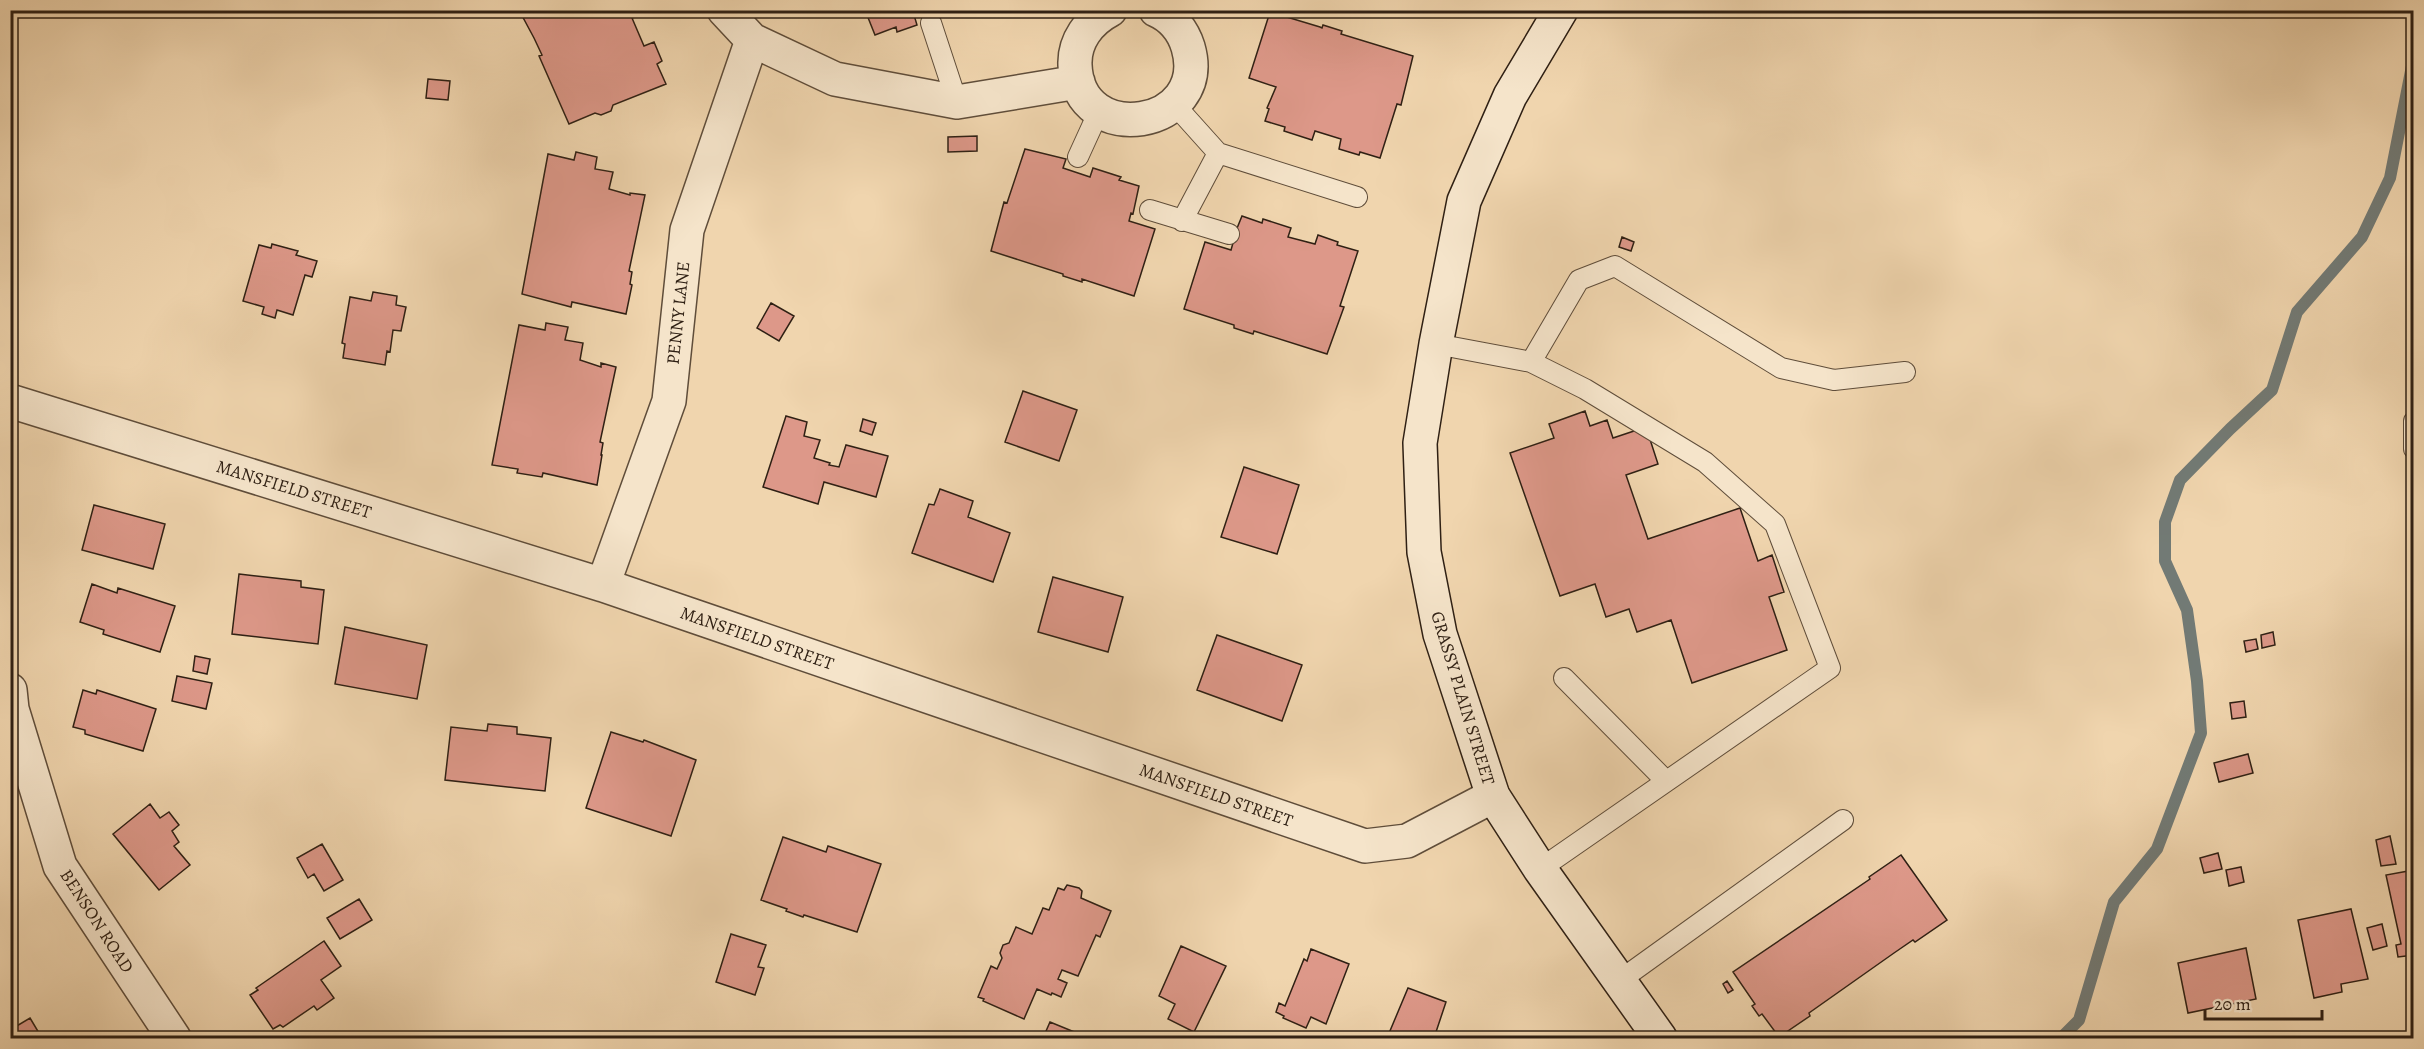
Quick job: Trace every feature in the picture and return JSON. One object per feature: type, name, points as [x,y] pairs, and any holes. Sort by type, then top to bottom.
[{"type":"street","points":[[724,10],[752,40],[835,79],[957,102],[1078,82]]},
{"type":"street","name":"GRASSY PLAIN STREET","points":[[1562,10],[1510,96],[1464,201],[1436,344],[1420,443],[1424,552],[1440,634],[1493,796],[1540,869],[1660,1038]]},
{"type":"street","points":[[1096,13],[1077,47],[1075,64],[1078,82],[1086,98],[1099,111],[1114,118],[1130,121],[1146,120],[1161,114],[1174,104],[1185,89],[1191,73],[1191,55],[1186,38],[1176,24],[1160,11]]},
{"type":"street","name":"PENNY LANE","points":[[603,585],[669,401],[687,230],[752,40]]},
{"type":"street","name":"MANSFIELD STREET","points":[[10,401],[603,585],[1365,846],[1407,841],[1493,796]]},
{"type":"street","name":"BENSON ROAD","points":[[10,690],[12,708],[60,866],[174,1038]]},
{"type":"lane","points":[[931,23],[957,102]]},
{"type":"lane","points":[[1174,104],[1218,153],[1357,197]]},
{"type":"lane","points":[[1078,157],[1099,111]]},
{"type":"lane","points":[[1182,221],[1218,153]]},
{"type":"lane","points":[[1150,210],[1229,234]]},
{"type":"lane","points":[[1531,362],[1579,280],[1615,266],[1781,368],[1834,380],[1905,372]]},
{"type":"lane","points":[[1436,344],[1531,362],[1585,389],[1705,462],[1775,524],[1830,668],[1540,869]]},
{"type":"lane","points":[[2414,421],[2414,449]]},
{"type":"lane","points":[[1564,678],[1666,781]]},
{"type":"lane","points":[[1619,981],[1843,820]]},
{"type":"building","points":[[519,10],[632,10],[635,17],[632,18],[644,46],[654,42],[662,61],[657,64],[666,84],[613,105],[611,111],[601,115],[595,113],[569,124],[539,56],[542,55]]},
{"type":"building","points":[[865,10],[925,10],[914,15],[917,25],[897,32],[896,27],[875,35]]},
{"type":"building","points":[[1270,12],[1322,28],[1323,25],[1342,31],[1341,34],[1413,56],[1401,105],[1397,104],[1380,158],[1339,149],[1341,139],[1315,131],[1312,140],[1284,131],[1285,127],[1265,121],[1269,109],[1267,108],[1276,87],[1249,78]]},
{"type":"building","points":[[428,79],[450,81],[448,100],[426,98]]},
{"type":"building","points":[[977,136],[977,151],[948,152],[948,137]]},
{"type":"building","points":[[1025,149],[1066,159],[1063,168],[1090,177],[1093,168],[1121,177],[1119,180],[1139,186],[1133,214],[1131,213],[1129,221],[1155,229],[1134,296],[1082,279],[1082,282],[991,251],[1004,202],[1007,203]]},
{"type":"building","points":[[576,152],[597,157],[595,169],[613,172],[609,189],[630,195],[630,193],[645,195],[629,271],[632,272],[630,284],[632,285],[626,314],[572,302],[571,307],[522,294],[548,154],[574,160]]},
{"type":"building","points":[[1242,216],[1262,223],[1263,219],[1291,228],[1288,237],[1315,244],[1318,235],[1338,242],[1337,245],[1358,251],[1340,306],[1344,307],[1327,354],[1254,331],[1253,334],[1234,328],[1234,325],[1184,309],[1205,242],[1231,250],[1233,243],[1231,243]]},
{"type":"building","points":[[1622,237],[1634,242],[1631,251],[1619,247]]},
{"type":"building","points":[[272,244],[298,251],[296,255],[317,261],[312,277],[305,275],[293,315],[277,310],[275,318],[262,314],[264,307],[243,301],[259,245],[271,248]]},
{"type":"building","points":[[373,292],[397,296],[396,305],[406,307],[401,331],[393,330],[390,352],[387,351],[385,365],[343,358],[345,344],[342,343],[350,297],[371,301]]},
{"type":"building","points":[[771,303],[794,316],[779,341],[757,328]]},
{"type":"building","points":[[546,323],[568,327],[565,340],[583,343],[580,360],[601,367],[601,363],[616,367],[600,442],[603,443],[597,485],[543,473],[542,477],[517,473],[518,469],[492,465],[519,325],[545,330]]},
{"type":"building","points":[[1023,391],[1077,410],[1059,461],[1005,442]]},
{"type":"building","points":[[1585,411],[1590,426],[1607,420],[1613,438],[1646,427],[1658,464],[1626,475],[1648,539],[1740,508],[1758,561],[1772,555],[1784,592],[1769,597],[1787,650],[1692,683],[1671,620],[1637,632],[1629,609],[1606,617],[1595,584],[1560,596],[1510,453],[1554,438],[1549,424]]},
{"type":"building","points":[[786,416],[807,422],[804,436],[820,440],[814,458],[830,463],[829,465],[839,467],[846,445],[888,456],[876,497],[824,482],[818,504],[763,487]]},
{"type":"building","points":[[863,419],[876,423],[872,435],[860,431]]},
{"type":"building","points":[[1244,467],[1299,485],[1277,554],[1221,537]]},
{"type":"building","points":[[940,489],[973,501],[968,517],[1010,533],[993,582],[912,553],[929,504],[934,505]]},
{"type":"building","points":[[94,505],[165,524],[153,569],[82,550]]},
{"type":"building","points":[[239,574],[301,581],[301,587],[324,590],[318,644],[232,634]]},
{"type":"building","points":[[1053,577],[1123,597],[1108,652],[1038,632]]},
{"type":"building","points":[[92,584],[117,593],[118,588],[175,606],[160,652],[103,634],[104,630],[80,622]]},
{"type":"building","points":[[345,627],[427,645],[417,699],[335,684]]},
{"type":"building","points":[[2273,632],[2275,645],[2262,648],[2261,635]]},
{"type":"building","points":[[1217,635],[1302,665],[1282,721],[1197,690]]},
{"type":"building","points":[[2256,639],[2258,649],[2246,652],[2244,641]]},
{"type":"building","points":[[195,656],[210,659],[207,674],[193,671]]},
{"type":"building","points":[[177,676],[212,683],[206,709],[172,701]]},
{"type":"building","points":[[83,690],[96,694],[97,690],[156,709],[143,751],[85,734],[85,730],[73,727]]},
{"type":"building","points":[[2244,701],[2246,717],[2232,719],[2230,703]]},
{"type":"building","points":[[488,724],[517,727],[517,734],[551,738],[545,791],[445,780],[451,727],[487,731]]},
{"type":"building","points":[[611,732],[643,742],[644,740],[696,760],[671,836],[586,808]]},
{"type":"building","points":[[2248,754],[2253,773],[2219,782],[2214,763]]},
{"type":"building","points":[[150,804],[160,818],[169,812],[179,825],[172,831],[179,842],[174,846],[190,865],[159,890],[113,834]]},
{"type":"building","points":[[2390,836],[2396,864],[2381,866],[2376,840]]},
{"type":"building","points":[[783,837],[826,852],[828,846],[881,864],[857,932],[804,915],[803,917],[761,900]]},
{"type":"building","points":[[322,844],[343,880],[324,891],[314,874],[308,878],[297,858]]},
{"type":"building","points":[[2218,853],[2222,869],[2204,873],[2200,858]]},
{"type":"building","points":[[1901,855],[1947,920],[1894,953],[1779,1037],[1762,1014],[1759,1016],[1752,1006],[1755,1004],[1733,972],[1870,879],[1869,877]]},
{"type":"building","points":[[2241,867],[2244,882],[2229,886],[2226,870]]},
{"type":"building","points":[[2414,870],[2414,955],[2398,957],[2396,945],[2401,944],[2386,875]]},
{"type":"building","points":[[1067,885],[1079,888],[1082,891],[1081,898],[1111,911],[1100,937],[1096,935],[1078,976],[1062,970],[1058,979],[1067,983],[1061,997],[1037,989],[1024,1019],[983,1001],[984,999],[978,997],[991,966],[997,969],[1002,958],[1000,953],[1003,945],[1009,943],[1016,927],[1032,934],[1043,908],[1049,910],[1058,888],[1064,890]]},
{"type":"building","points":[[359,899],[372,920],[340,939],[327,918]]},
{"type":"building","points":[[2351,909],[2368,979],[2341,984],[2342,992],[2314,998],[2298,920]]},
{"type":"building","points":[[2382,924],[2387,946],[2373,950],[2367,928]]},
{"type":"building","points":[[731,934],[766,945],[758,967],[764,968],[755,995],[716,982]]},
{"type":"building","points":[[324,941],[341,966],[321,980],[334,998],[317,1010],[314,1006],[283,1027],[280,1025],[273,1029],[250,995],[258,990],[256,988]]},
{"type":"building","points":[[1181,946],[1226,966],[1194,1032],[1168,1019],[1175,1004],[1159,996]]},
{"type":"building","points":[[2246,948],[2256,999],[2188,1013],[2178,963]]},
{"type":"building","points":[[1311,949],[1349,964],[1326,1024],[1311,1017],[1306,1028],[1283,1018],[1284,1016],[1276,1012],[1279,1003],[1285,1006],[1304,959],[1307,961]]},
{"type":"building","points":[[1727,981],[1733,990],[1728,993],[1723,984]]},
{"type":"building","points":[[1408,988],[1446,1002],[1434,1038],[1387,1038]]},
{"type":"building","points":[[30,1018],[42,1038],[10,1038],[10,1030]]},
{"type":"building","points":[[1050,1022],[1089,1038],[1043,1038]]},
{"type":"waterway","points":[[2061,1038],[2079,1020],[2114,902],[2157,849],[2201,733],[2197,681],[2187,610],[2165,561],[2165,522],[2180,480],[2272,390],[2297,312],[2362,237],[2390,178],[2414,56]]}]
